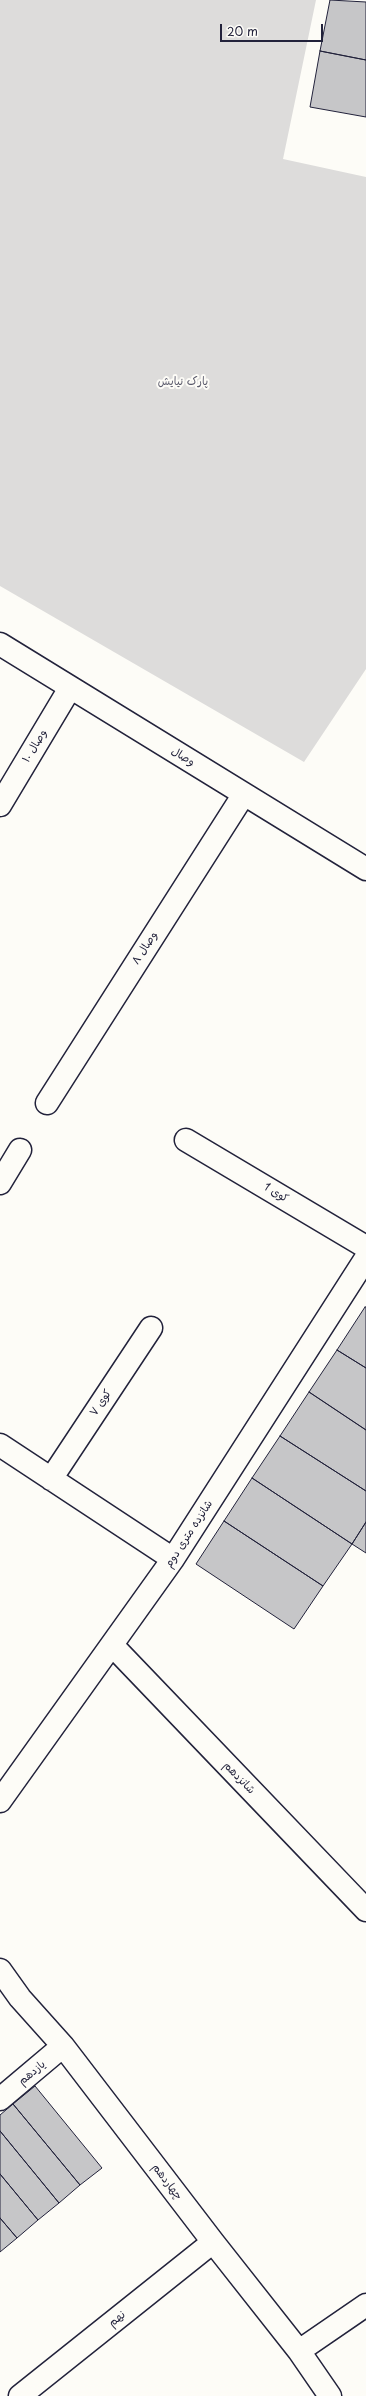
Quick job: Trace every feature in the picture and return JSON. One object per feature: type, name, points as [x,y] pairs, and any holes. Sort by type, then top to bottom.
[{"type":"street","name":"وصال","points":[[0,644],[366,869]]},
{"type":"street","name":"وصال ۱۰","points":[[0,805],[70,688]]},
{"type":"street","name":"وصال ۸","points":[[47,1103],[244,794]]},
{"type":"street","name":"کوی 1","points":[[186,1140],[366,1247]]},
{"type":"street","points":[[0,1183],[20,1150]]},
{"type":"street","name":"شانزده متری دوم","points":[[0,1801],[173,1559],[366,1258]]},
{"type":"street","name":"کوی ۷","points":[[51,1479],[151,1328]]},
{"type":"street","points":[[0,1445],[173,1559]]},
{"type":"street","name":"شانزدهم","points":[[112,1645],[366,1910]]},
{"type":"street","name":"چهاردهم","points":[[0,1970],[20,1998],[63,2046],[213,2242],[300,2351],[330,2396]]},
{"type":"street","name":"یازدهم","points":[[0,2099],[63,2046]]},
{"type":"street","name":"نهم","points":[[20,2396],[213,2242]]},
{"type":"street","points":[[300,2351],[366,2305]]},
{"type":"green space","name":"پارک نیایش","points":[[0,0],[316,0],[283,159],[366,177],[366,669],[304,762],[0,586]]},
{"type":"building","points":[[330,0],[366,2],[366,60],[320,51]]},
{"type":"building","points":[[320,51],[366,60],[366,117],[310,107]]},
{"type":"building","points":[[366,1307],[366,1368],[337,1350]]},
{"type":"building","points":[[337,1350],[366,1368],[366,1430],[309,1392]]},
{"type":"building","points":[[309,1392],[366,1430],[366,1491],[280,1436]]},
{"type":"building","points":[[280,1436],[366,1491],[366,1522],[352,1544],[252,1478]]},
{"type":"building","points":[[252,1478],[352,1544],[323,1586],[224,1521]]},
{"type":"building","points":[[224,1521],[323,1586],[294,1629],[196,1564]]},
{"type":"building","points":[[366,1522],[366,1553],[352,1544]]},
{"type":"building","points":[[35,2086],[102,2168],[80,2185],[13,2104]]},
{"type":"building","points":[[13,2104],[80,2185],[59,2203],[0,2131],[0,2115]]},
{"type":"building","points":[[0,2131],[59,2203],[38,2220],[0,2174]]},
{"type":"building","points":[[0,2174],[38,2220],[17,2238],[0,2218]]},
{"type":"building","points":[[0,2218],[17,2238],[0,2252]]}]
